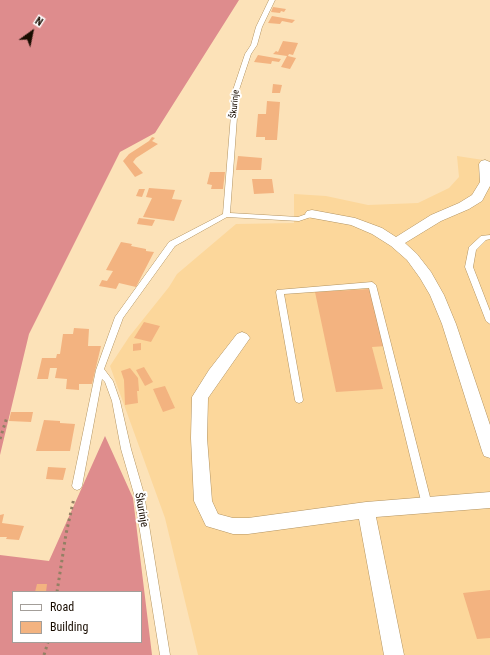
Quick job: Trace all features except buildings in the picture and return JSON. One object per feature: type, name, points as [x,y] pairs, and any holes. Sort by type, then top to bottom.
[{"type":"street","points":[[396,243],[436,218],[464,206],[487,190],[485,164]]},
{"type":"street","points":[[312,214],[330,216],[355,222],[378,231],[396,243],[412,257],[426,275],[437,295],[460,358],[490,451]]},
{"type":"street","points":[[242,338],[200,397],[199,438],[203,501],[212,520],[233,526],[248,526],[366,510],[490,500]]},
{"type":"street","points":[[366,510],[394,655]]},
{"type":"lane","name":"Škurinje","points":[[226,215],[236,90],[248,54],[254,45],[259,27],[272,0]]},
{"type":"lane","points":[[77,486],[100,370],[119,317],[172,244],[226,215],[298,219],[312,214]]},
{"type":"lane","points":[[490,237],[484,238],[472,249],[469,267],[490,320]]},
{"type":"lane","points":[[299,400],[280,292],[372,285],[427,505]]},
{"type":"lane","name":"Škurinje","points":[[100,370],[109,380],[116,401],[126,450],[139,494],[165,655]]},
{"type":"path","points":[[0,439],[7,417]]},
{"type":"path","points":[[57,591],[66,534],[77,486]]},
{"type":"path","points":[[44,655],[48,643]]},
{"type":"shaded area","points":[[0,0],[239,0],[155,133],[120,152],[29,334],[0,455]]},
{"type":"shaded area","points":[[457,156],[490,161],[490,655],[198,655],[165,518],[110,366],[129,337],[169,287],[177,274],[236,224],[294,223],[294,194],[326,196],[368,205],[418,203],[449,188],[459,177]]},
{"type":"shaded area","points":[[105,436],[133,498],[152,655],[0,655],[0,555],[49,561]]}]
